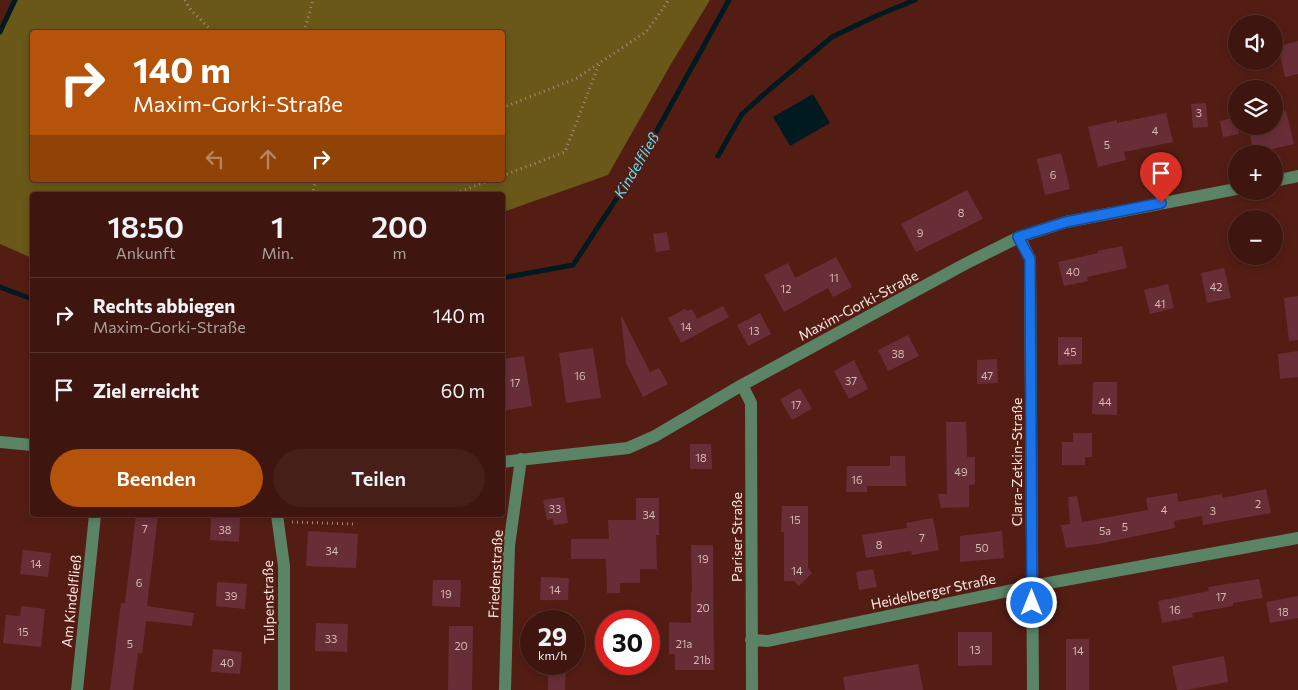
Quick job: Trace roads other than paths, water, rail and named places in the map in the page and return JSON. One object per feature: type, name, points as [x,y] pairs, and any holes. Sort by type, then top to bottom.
[{"type":"street","points":[[1283,179],[1298,176]]},
{"type":"street","name":"Maxim-Gorki-Straße","points":[[505,462],[628,448],[655,436],[742,385],[1018,237],[1066,222],[1228,191]]},
{"type":"street","name":"Clara-Zetkin-Straße","points":[[1018,237],[1030,259],[1033,690]]},
{"type":"street","name":"Pariser Straße","points":[[742,385],[751,403],[752,690]]},
{"type":"street","points":[[0,442],[30,445]]},
{"type":"street","name":"Friedenstraße","points":[[505,690],[509,546],[521,459]]},
{"type":"street","name":"Am Kindelfließ","points":[[77,690],[95,517]]},
{"type":"street","name":"Tulpenstraße","points":[[278,519],[284,566],[284,690]]},
{"type":"street","name":"Heidelberger Straße","points":[[751,640],[768,641],[1032,586],[1298,538]]},
{"type":"water","points":[[813,94],[830,123],[790,146],[773,117]]},
{"type":"waterway","points":[[0,32],[15,0]]},
{"type":"waterway","name":"Kindelfließ","points":[[505,277],[573,265],[634,172],[729,0]]},
{"type":"waterway","name":"Kindelfließ","points":[[718,156],[742,114],[832,37],[915,0]]},
{"type":"waterway","name":"Kindelfließ","points":[[0,287],[30,298]]}]
